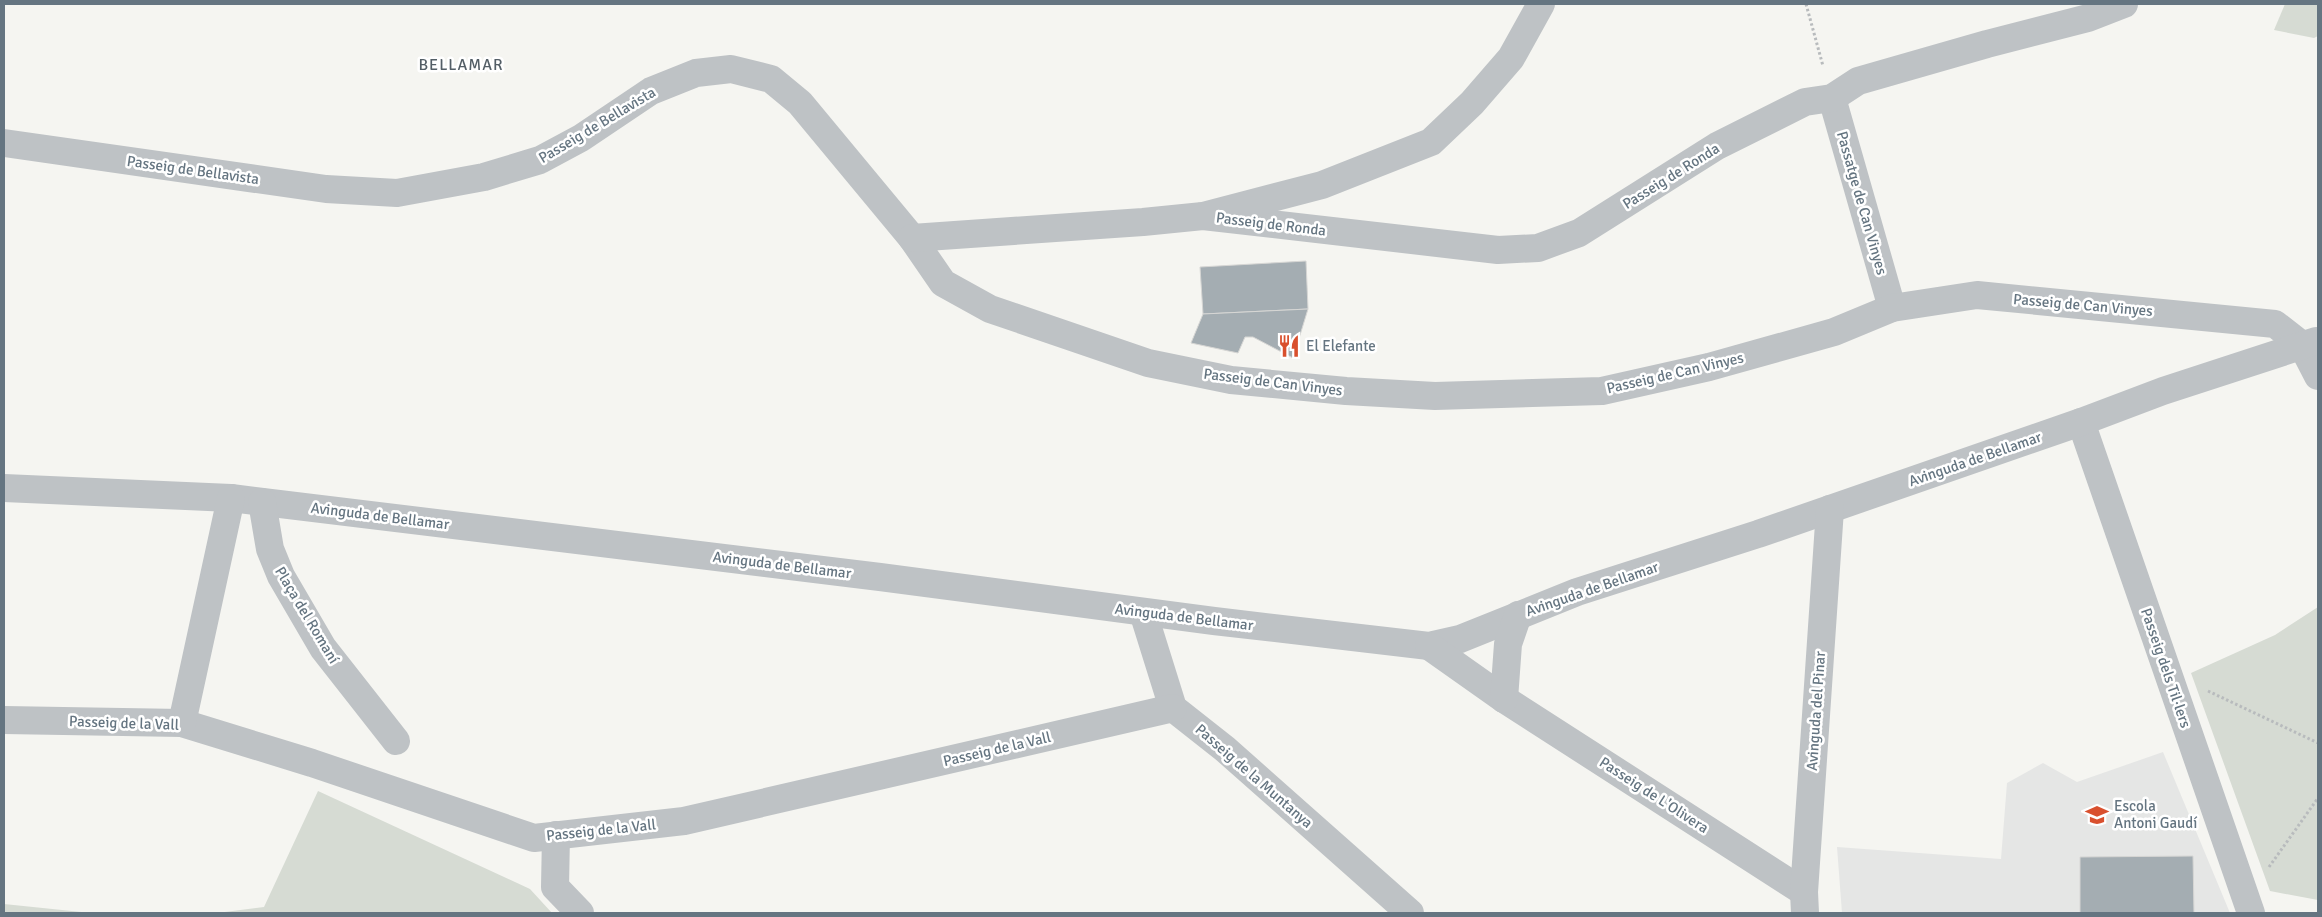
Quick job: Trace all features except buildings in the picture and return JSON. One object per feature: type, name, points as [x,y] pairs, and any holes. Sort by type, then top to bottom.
[{"type":"street","points":[[912,238],[1203,216],[1322,185],[1431,142],[1472,103],[1511,58],[1541,4]]},
{"type":"street","name":"Passeig de Ronda","points":[[1203,216],[1498,250],[1538,248],[1579,233],[1716,146],[1805,102],[1832,98],[1858,81],[2088,18],[2124,4]]},
{"type":"street","name":"Passeig de Bellavista","points":[[4,142],[326,189],[397,193],[484,177],[540,160],[580,138],[651,91],[696,73],[731,69],[771,79],[800,103],[912,238]]},
{"type":"street","name":"Passatge de Can Vinyes","points":[[1832,98],[1892,308]]},
{"type":"street","name":"Passeig de Can Vinyes","points":[[912,238],[944,283],[990,309],[1148,363],[1231,380],[1346,391],[1435,396],[1602,391],[1709,367],[1834,332],[1892,308],[1977,295],[2275,324],[2310,343]]},
{"type":"street","points":[[2310,343],[2318,376]]},
{"type":"street","name":"Avinguda de Bellamar","points":[[4,488],[231,498],[861,574],[1143,612],[1429,646],[1460,639],[1576,592],[1758,534],[2081,422],[2163,391],[2310,343]]},
{"type":"street","name":"Passeig dels Til·lers","points":[[2081,422],[2247,902]]},
{"type":"street","points":[[182,723],[231,498]]},
{"type":"street","name":"Plaça del Romaní","points":[[262,502],[270,549],[281,576],[323,648],[396,741]]},
{"type":"street","name":"Avinguda del Pinar","points":[[1804,903],[1830,509]]},
{"type":"street","points":[[1143,612],[1173,708]]},
{"type":"street","points":[[1504,699],[1508,644],[1518,615]]},
{"type":"street","name":"Passeig de L'Olivera","points":[[1429,646],[1804,903]]},
{"type":"street","name":"Passeig de la Vall","points":[[4,720],[182,723],[312,763],[534,838],[684,821],[1173,708]]},
{"type":"street","name":"Passeig de la Muntanya","points":[[1173,708],[1226,748],[1410,913]]},
{"type":"street","points":[[556,835],[555,887],[580,913]]},
{"type":"path","points":[[1806,4],[1832,98]]},
{"type":"path","points":[[2172,685],[2182,679],[2318,743]]},
{"type":"path","points":[[2247,902],[2258,883],[2318,798]]},
{"type":"shaded area","points":[[2285,4],[2318,4],[2318,36],[2314,38],[2274,30]]},
{"type":"shaded area","points":[[2318,607],[2318,900],[2270,891],[2191,673],[2275,635]]},
{"type":"shaded area","name":"Escola Antoni Gaudí","points":[[2163,752],[2230,913],[1842,913],[1837,847],[2001,859],[2007,783],[2043,763],[2077,782]]},
{"type":"shaded area","points":[[318,791],[530,889],[552,913],[217,913],[264,907]]},
{"type":"shaded area","points":[[4,904],[91,913],[4,913]]},
{"type":"place","name":"El Elefante","points":[[1289,346]]},
{"type":"place","name":"Escola Antoni Gaudí","points":[[2097,815]]},
{"type":"district","name":"BELLAMAR","points":[[461,65]]}]
